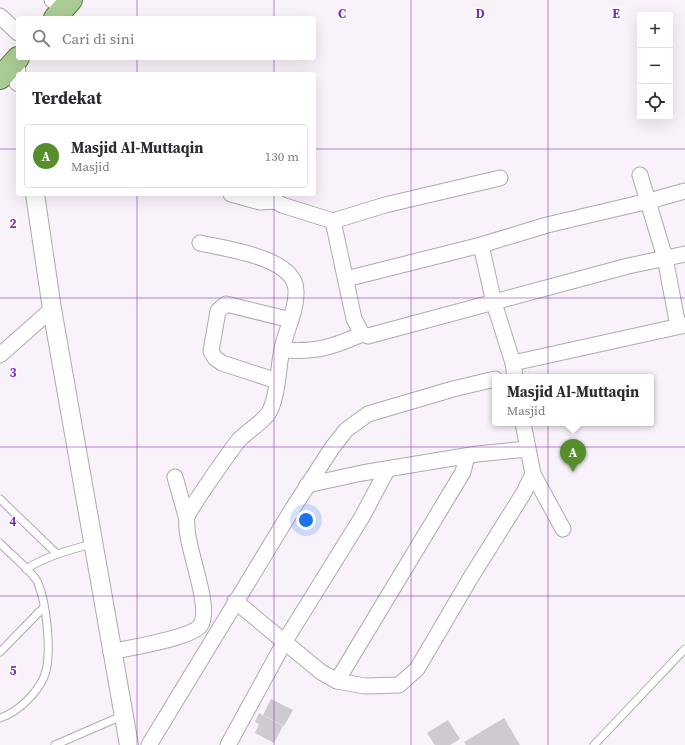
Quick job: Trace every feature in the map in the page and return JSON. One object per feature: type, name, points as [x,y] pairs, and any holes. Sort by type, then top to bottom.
[{"type":"main road","points":[[0,78],[17,67]]},
{"type":"street","points":[[0,16],[16,31]]},
{"type":"street","points":[[481,245],[512,373],[682,325],[665,258],[640,175]]},
{"type":"street","points":[[238,196],[260,202],[273,198],[282,205],[333,221],[385,205],[500,178]]},
{"type":"street","points":[[346,279],[481,245],[547,224],[649,201],[685,191]]},
{"type":"street","points":[[35,196],[52,309],[92,544],[129,745]]},
{"type":"street","points":[[333,221],[354,319],[362,334],[368,336],[376,336],[628,266],[685,254]]},
{"type":"street","points":[[186,516],[239,440],[269,413],[273,403],[282,350],[291,320],[296,290],[291,274],[282,267],[262,258],[200,243]]},
{"type":"street","points":[[276,381],[222,363],[215,358],[211,351],[218,310],[226,304],[291,320]]},
{"type":"street","points":[[0,355],[52,309]]},
{"type":"street","points":[[282,350],[307,352],[335,347],[362,334]]},
{"type":"street","points":[[149,745],[235,601],[307,486],[332,448],[346,430],[368,414],[453,389],[492,380]]},
{"type":"street","points":[[523,426],[533,474],[563,529]]},
{"type":"street","points":[[307,486],[467,456],[497,451],[527,449]]},
{"type":"street","points":[[337,681],[463,472],[467,456]]},
{"type":"street","points":[[228,745],[285,641],[362,517],[387,470]]},
{"type":"street","points":[[235,601],[321,672],[337,681],[365,686],[399,685],[408,679],[417,668],[471,577],[523,494],[533,474]]},
{"type":"street","points":[[111,652],[188,634],[200,626],[205,617],[198,578],[189,544],[186,516],[176,477]]},
{"type":"lane","points":[[0,499],[56,553]]},
{"type":"lane","points":[[0,543],[38,583],[44,607],[48,653],[42,680],[24,702],[15,710],[0,718]]},
{"type":"lane","points":[[26,569],[56,553],[92,544]]},
{"type":"lane","points":[[0,652],[44,607]]},
{"type":"lane","points":[[594,745],[685,649]]},
{"type":"lane","points":[[55,745],[124,715]]},
{"type":"building","points":[[271,699],[293,710],[284,726],[263,715]]},
{"type":"building","points":[[259,713],[283,726],[274,743],[255,733],[259,724],[255,722]]},
{"type":"building","points":[[504,718],[520,745],[466,745],[464,742]]},
{"type":"building","points":[[448,720],[460,739],[450,745],[435,745],[427,733]]},
{"type":"place","name":"Masjid Al-Muttaqin","points":[[573,472]]}]
